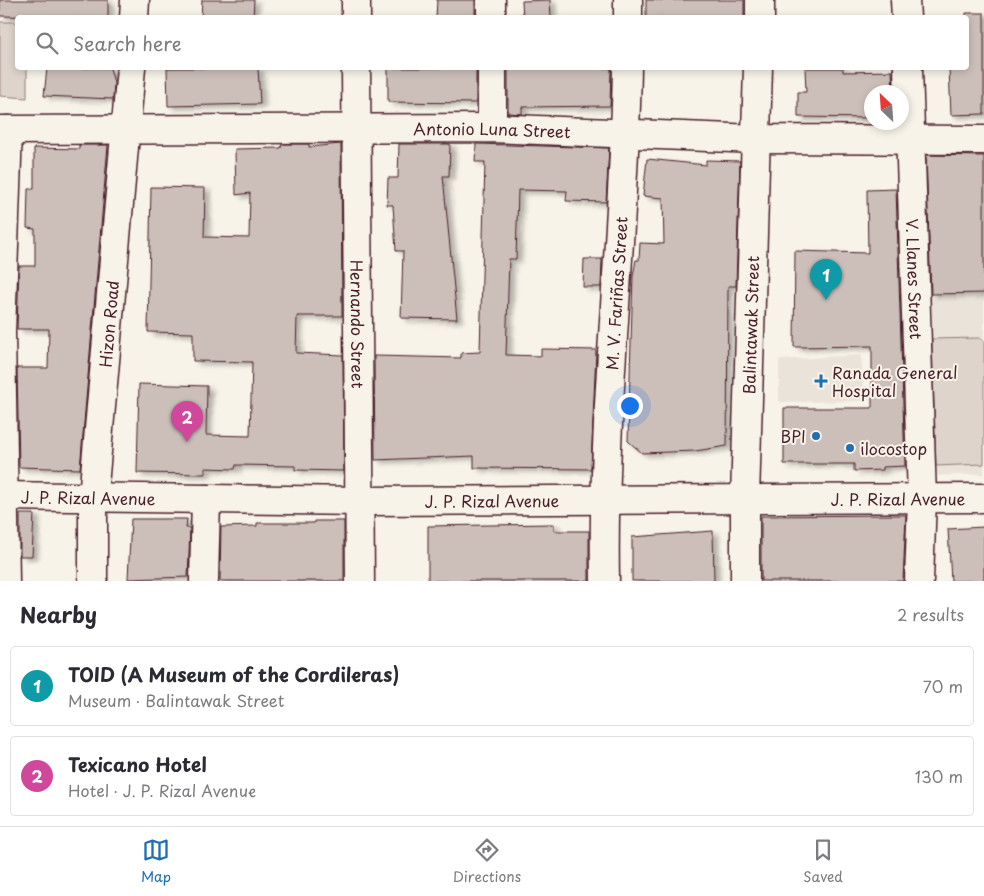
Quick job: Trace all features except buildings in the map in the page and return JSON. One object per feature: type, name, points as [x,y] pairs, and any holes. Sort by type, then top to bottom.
[{"type":"street","points":[[134,15],[135,0]]},
{"type":"street","points":[[356,0],[356,15]]},
{"type":"street","points":[[491,0],[491,15]]},
{"type":"street","points":[[628,0],[628,15]]},
{"type":"street","points":[[760,0],[760,15]]},
{"type":"street","points":[[906,0],[906,15]]},
{"type":"street","name":"Hizon Road","points":[[93,581],[93,497],[131,70]]},
{"type":"street","name":"Hernando Street","points":[[356,70],[355,127],[361,501],[360,581]]},
{"type":"street","points":[[492,70],[492,128]]},
{"type":"street","name":"M. V. Fariñas Street","points":[[605,581],[604,500],[626,132],[627,70]]},
{"type":"street","name":"Balintawak Street","points":[[746,581],[745,498],[758,70]]},
{"type":"street","name":"V. Llanes Street","points":[[908,70],[922,498],[919,581]]},
{"type":"street","name":"Antonio Luna Street","points":[[4,130],[355,127],[492,128],[626,132],[756,139],[984,140]]},
{"type":"street","points":[[4,130],[1,333],[2,496],[5,581]]},
{"type":"street","name":"J. P. Rizal Avenue","points":[[2,496],[361,501],[984,498]]},
{"type":"street","points":[[204,581],[206,499]]},
{"type":"shaded area","points":[[0,22],[15,22],[15,70],[27,70],[27,98],[0,96]]},
{"type":"shaded area","points":[[984,151],[984,474],[926,476],[924,152]]},
{"type":"shaded area","points":[[979,338],[984,341],[984,464],[936,466],[932,339]]},
{"type":"shaded area","name":"Ranada General Hospital","points":[[861,355],[864,401],[779,402],[779,360]]},
{"type":"place","name":"TOID (A Museum of the Cordileras)","points":[[826,300]]},
{"type":"place","name":"Ranada General Hospital","points":[[821,381]]},
{"type":"place","name":"BPI","points":[[816,436]]},
{"type":"place","name":"Texicano Hotel","points":[[187,442]]},
{"type":"place","name":"ilocostop","points":[[850,448]]}]
